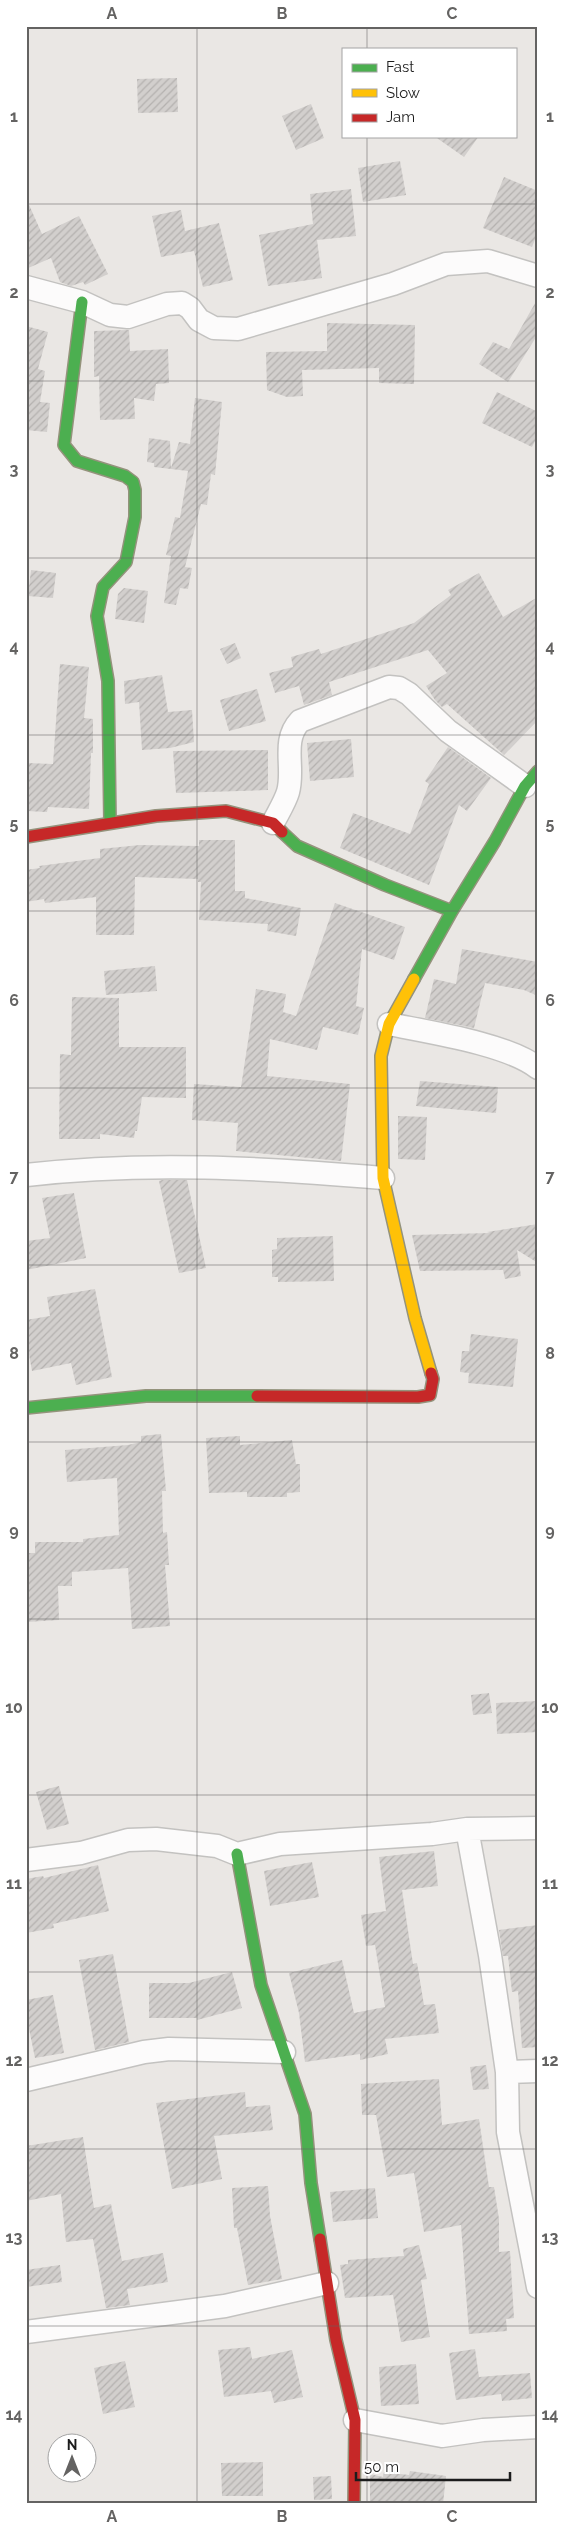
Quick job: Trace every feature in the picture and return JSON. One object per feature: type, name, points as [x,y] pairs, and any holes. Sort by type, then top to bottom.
[{"type":"street","points":[[26,286],[82,302],[110,315],[128,317],[167,304],[182,303],[190,308],[199,320],[214,328],[238,329],[393,284],[446,264],[488,261],[538,276]]},
{"type":"street","points":[[82,302],[64,445],[77,461],[126,476],[133,482],[135,490],[135,517],[126,562],[103,587],[97,616],[108,681],[110,822]]},
{"type":"street","points":[[26,1408],[146,1396],[418,1398],[430,1395],[433,1379],[415,1318],[383,1178],[381,1056],[389,1024],[452,911],[531,779],[448,731],[409,694],[399,688],[388,687],[300,721],[292,729],[288,791],[273,823]]},
{"type":"street","points":[[26,837],[156,816],[226,811],[273,823],[297,846],[385,885],[452,911]]},
{"type":"street","points":[[389,1024],[468,1040],[508,1053],[538,1068]]},
{"type":"street","points":[[26,1175],[71,1170],[198,1166],[263,1168],[383,1178]]},
{"type":"street","points":[[26,1860],[81,1853],[128,1840],[156,1839],[217,1846],[237,1854],[280,1844],[432,1834],[468,1829],[538,1828]]},
{"type":"street","points":[[468,1829],[490,1955],[507,2072],[508,2132],[538,2287]]},
{"type":"street","points":[[237,1854],[261,1985],[305,2114],[311,2183],[336,2340],[355,2420],[354,2504]]},
{"type":"street","points":[[26,2080],[144,2052],[169,2049],[284,2052]]},
{"type":"street","points":[[507,2072],[538,2071]]},
{"type":"street","points":[[26,2332],[225,2306],[327,2283]]},
{"type":"street","points":[[355,2420],[442,2436],[484,2430],[538,2427]]},
{"type":"building","points":[[177,78],[178,112],[138,113],[137,79]]},
{"type":"building","points":[[311,104],[324,138],[296,150],[282,116]]},
{"type":"building","points":[[437,138],[478,138],[464,157]]},
{"type":"building","points":[[400,161],[406,195],[363,202],[358,168]]},
{"type":"building","points":[[504,177],[538,191],[538,232],[532,247],[483,228]]},
{"type":"building","points":[[351,189],[356,236],[317,240],[322,278],[268,286],[259,235],[313,224],[310,194]]},
{"type":"building","points":[[26,198],[42,234],[79,216],[108,274],[85,285],[83,282],[71,286],[60,282],[51,258],[26,269]]},
{"type":"building","points":[[181,210],[185,231],[219,223],[233,280],[203,287],[194,251],[161,257],[152,216]]},
{"type":"building","points":[[538,298],[538,334],[508,382],[479,364],[493,342],[509,349]]},
{"type":"building","points":[[327,323],[415,325],[414,384],[379,383],[379,368],[302,370],[303,396],[287,397],[267,390],[266,352],[327,351]]},
{"type":"building","points":[[26,326],[48,332],[38,369],[45,371],[40,402],[50,403],[47,432],[26,430]]},
{"type":"building","points":[[129,330],[130,351],[168,349],[169,383],[156,384],[154,401],[134,398],[135,419],[100,420],[99,376],[94,377],[94,331]]},
{"type":"building","points":[[497,392],[538,412],[538,435],[532,447],[482,423]]},
{"type":"building","points":[[195,398],[222,402],[215,475],[211,474],[207,505],[201,504],[185,567],[192,568],[188,589],[180,588],[176,605],[164,603],[171,556],[166,555],[175,517],[180,518],[188,471],[154,467],[154,463],[147,462],[149,438],[170,441],[171,468],[179,442],[190,444]]},
{"type":"building","points":[[31,570],[56,573],[53,598],[28,596]]},
{"type":"building","points":[[479,573],[503,617],[538,597],[538,720],[504,755],[447,704],[442,707],[435,700],[426,686],[447,673],[428,650],[329,682],[332,695],[304,705],[299,686],[275,693],[269,673],[293,667],[291,657],[319,649],[321,654],[414,623],[451,595],[448,590]]},
{"type":"building","points":[[124,588],[148,591],[144,623],[115,619],[118,594]]},
{"type":"building","points":[[235,643],[241,658],[227,664],[220,649]]},
{"type":"building","points":[[60,664],[89,667],[84,718],[93,719],[93,753],[91,753],[89,809],[48,807],[47,812],[26,811],[26,763],[53,764]]},
{"type":"building","points":[[162,675],[168,712],[192,710],[194,742],[170,748],[142,750],[139,702],[125,704],[124,681]]},
{"type":"building","points":[[257,689],[266,721],[229,731],[220,700]]},
{"type":"building","points":[[351,739],[354,777],[310,781],[307,743]]},
{"type":"building","points":[[448,747],[491,778],[467,811],[459,805],[429,885],[340,848],[353,813],[410,834],[429,784],[425,781]]},
{"type":"building","points":[[268,750],[268,790],[176,793],[173,751]]},
{"type":"building","points":[[199,840],[235,840],[235,891],[245,891],[245,898],[301,908],[296,936],[267,931],[268,924],[199,920],[201,882],[198,882],[198,879],[135,877],[134,935],[96,935],[96,897],[45,903],[44,899],[26,902],[26,870],[40,868],[39,866],[100,858],[100,849],[140,845],[199,846]]},
{"type":"building","points":[[335,903],[405,927],[394,960],[362,949],[356,1006],[364,1008],[358,1035],[323,1027],[317,1050],[270,1039],[267,1076],[350,1084],[341,1161],[236,1151],[238,1123],[192,1120],[194,1084],[241,1087],[256,989],[286,994],[283,1012],[296,1016]]},
{"type":"building","points":[[462,949],[538,962],[538,996],[524,990],[485,983],[474,1028],[425,1018],[434,979],[456,984]]},
{"type":"building","points":[[155,966],[157,991],[106,995],[104,971]]},
{"type":"building","points":[[72,997],[119,998],[119,1047],[186,1047],[186,1098],[142,1097],[137,1131],[135,1131],[134,1138],[100,1134],[100,1139],[59,1139],[60,1054],[71,1055]]},
{"type":"building","points":[[420,1081],[498,1087],[496,1113],[416,1106]]},
{"type":"building","points":[[398,1116],[427,1117],[425,1160],[398,1159]]},
{"type":"building","points":[[187,1180],[206,1268],[179,1273],[159,1181]]},
{"type":"building","points":[[74,1193],[86,1258],[26,1270],[26,1241],[50,1238],[42,1198]]},
{"type":"building","points":[[538,1224],[538,1263],[517,1250],[521,1276],[505,1279],[503,1270],[420,1271],[412,1235],[490,1233],[487,1232]]},
{"type":"building","points":[[333,1236],[334,1281],[278,1282],[278,1277],[272,1277],[272,1250],[277,1249],[277,1238]]},
{"type":"building","points":[[95,1289],[112,1377],[76,1385],[71,1363],[32,1371],[26,1338],[26,1320],[50,1316],[47,1297]]},
{"type":"building","points":[[471,1334],[518,1339],[513,1387],[468,1383],[469,1373],[460,1372],[462,1351],[469,1351]]},
{"type":"building","points":[[161,1434],[166,1491],[162,1491],[163,1533],[167,1532],[169,1565],[165,1565],[170,1626],[132,1629],[128,1568],[72,1572],[72,1586],[58,1586],[59,1620],[26,1622],[26,1553],[35,1553],[35,1542],[83,1542],[83,1539],[119,1535],[117,1478],[67,1482],[65,1450],[128,1445],[141,1442],[141,1436]]},
{"type":"building","points":[[240,1436],[240,1445],[292,1440],[296,1464],[300,1464],[300,1492],[287,1493],[287,1497],[247,1497],[247,1492],[209,1493],[206,1438]]},
{"type":"building","points":[[489,1693],[492,1713],[473,1715],[471,1695]]},
{"type":"building","points":[[538,1701],[538,1732],[497,1734],[496,1703]]},
{"type":"building","points":[[59,1786],[69,1824],[47,1830],[36,1792]]},
{"type":"building","points":[[434,1851],[438,1886],[402,1890],[413,1964],[417,1963],[424,2005],[435,2004],[439,2033],[385,2039],[388,2054],[360,2060],[360,2054],[305,2062],[299,2013],[289,1973],[342,1960],[354,2013],[385,2007],[375,1945],[366,1946],[361,1915],[386,1911],[379,1857]]},
{"type":"building","points":[[312,1862],[319,1897],[270,1906],[264,1871]]},
{"type":"building","points":[[98,1865],[109,1911],[53,1924],[54,1928],[26,1933],[26,1879],[43,1876],[44,1878]]},
{"type":"building","points":[[538,1925],[538,2047],[522,2048],[518,1991],[512,1992],[508,1956],[503,1956],[499,1930]]},
{"type":"building","points":[[113,1954],[129,2042],[95,2050],[79,1960]]},
{"type":"building","points":[[232,1972],[242,2008],[197,2020],[197,2018],[149,2018],[149,1983],[189,1983]]},
{"type":"building","points":[[53,1995],[64,2053],[35,2058],[26,2014],[26,2000]]},
{"type":"building","points":[[486,2065],[489,2089],[473,2090],[470,2067]]},
{"type":"building","points":[[439,2079],[442,2125],[479,2119],[489,2187],[494,2187],[499,2219],[499,2252],[510,2251],[514,2318],[506,2319],[507,2331],[469,2334],[461,2225],[424,2232],[414,2173],[387,2177],[376,2115],[362,2115],[361,2084]]},
{"type":"building","points":[[245,2092],[246,2107],[270,2105],[273,2130],[214,2136],[222,2179],[172,2189],[156,2103]]},
{"type":"building","points":[[83,2137],[94,2208],[111,2204],[122,2261],[163,2253],[168,2282],[127,2289],[130,2305],[106,2308],[93,2239],[66,2242],[61,2194],[26,2201],[26,2146]]},
{"type":"building","points":[[268,2186],[270,2216],[282,2279],[248,2285],[237,2228],[234,2228],[232,2188]]},
{"type":"building","points":[[375,2188],[378,2218],[333,2222],[330,2192]]},
{"type":"building","points":[[419,2245],[427,2279],[421,2280],[430,2337],[401,2342],[393,2295],[345,2298],[340,2265],[348,2264],[348,2260],[404,2256],[403,2249]]},
{"type":"building","points":[[60,2265],[62,2282],[26,2287],[26,2270]]},
{"type":"building","points":[[250,2347],[252,2359],[292,2350],[303,2397],[274,2403],[271,2391],[224,2397],[218,2350]]},
{"type":"building","points":[[475,2349],[479,2377],[530,2373],[532,2398],[502,2401],[501,2394],[456,2400],[449,2353]]},
{"type":"building","points":[[125,2361],[135,2407],[103,2414],[94,2368]]},
{"type":"building","points":[[416,2364],[419,2404],[381,2406],[379,2367]]},
{"type":"building","points":[[263,2462],[263,2496],[222,2496],[221,2463]]},
{"type":"building","points":[[410,2471],[446,2476],[443,2504],[370,2504],[370,2474],[383,2477],[384,2472],[409,2475]]},
{"type":"building","points":[[331,2476],[332,2499],[314,2500],[313,2477]]},
{"type":"traffic: fast","points":[[82,302],[64,445],[77,461],[125,476],[133,482],[135,490],[135,517],[126,562],[103,587],[97,616],[108,681],[110,822]]},
{"type":"traffic: fast","points":[[282,832],[297,846],[385,885],[452,911],[495,841],[525,786],[538,771]]},
{"type":"traffic: fast","points":[[414,979],[452,911]]},
{"type":"traffic: fast","points":[[26,1408],[146,1396],[257,1396]]},
{"type":"traffic: fast","points":[[237,1854],[261,1985],[305,2114],[311,2183],[320,2239]]},
{"type":"traffic: slow","points":[[414,979],[389,1024],[381,1056],[383,1178],[415,1318],[431,1373]]},
{"type":"traffic: jam","points":[[26,837],[156,816],[226,811],[273,823],[282,832]]},
{"type":"traffic: jam","points":[[257,1396],[418,1397],[430,1395],[433,1379],[431,1373]]},
{"type":"traffic: jam","points":[[320,2239],[336,2340],[355,2420],[354,2504]]}]
